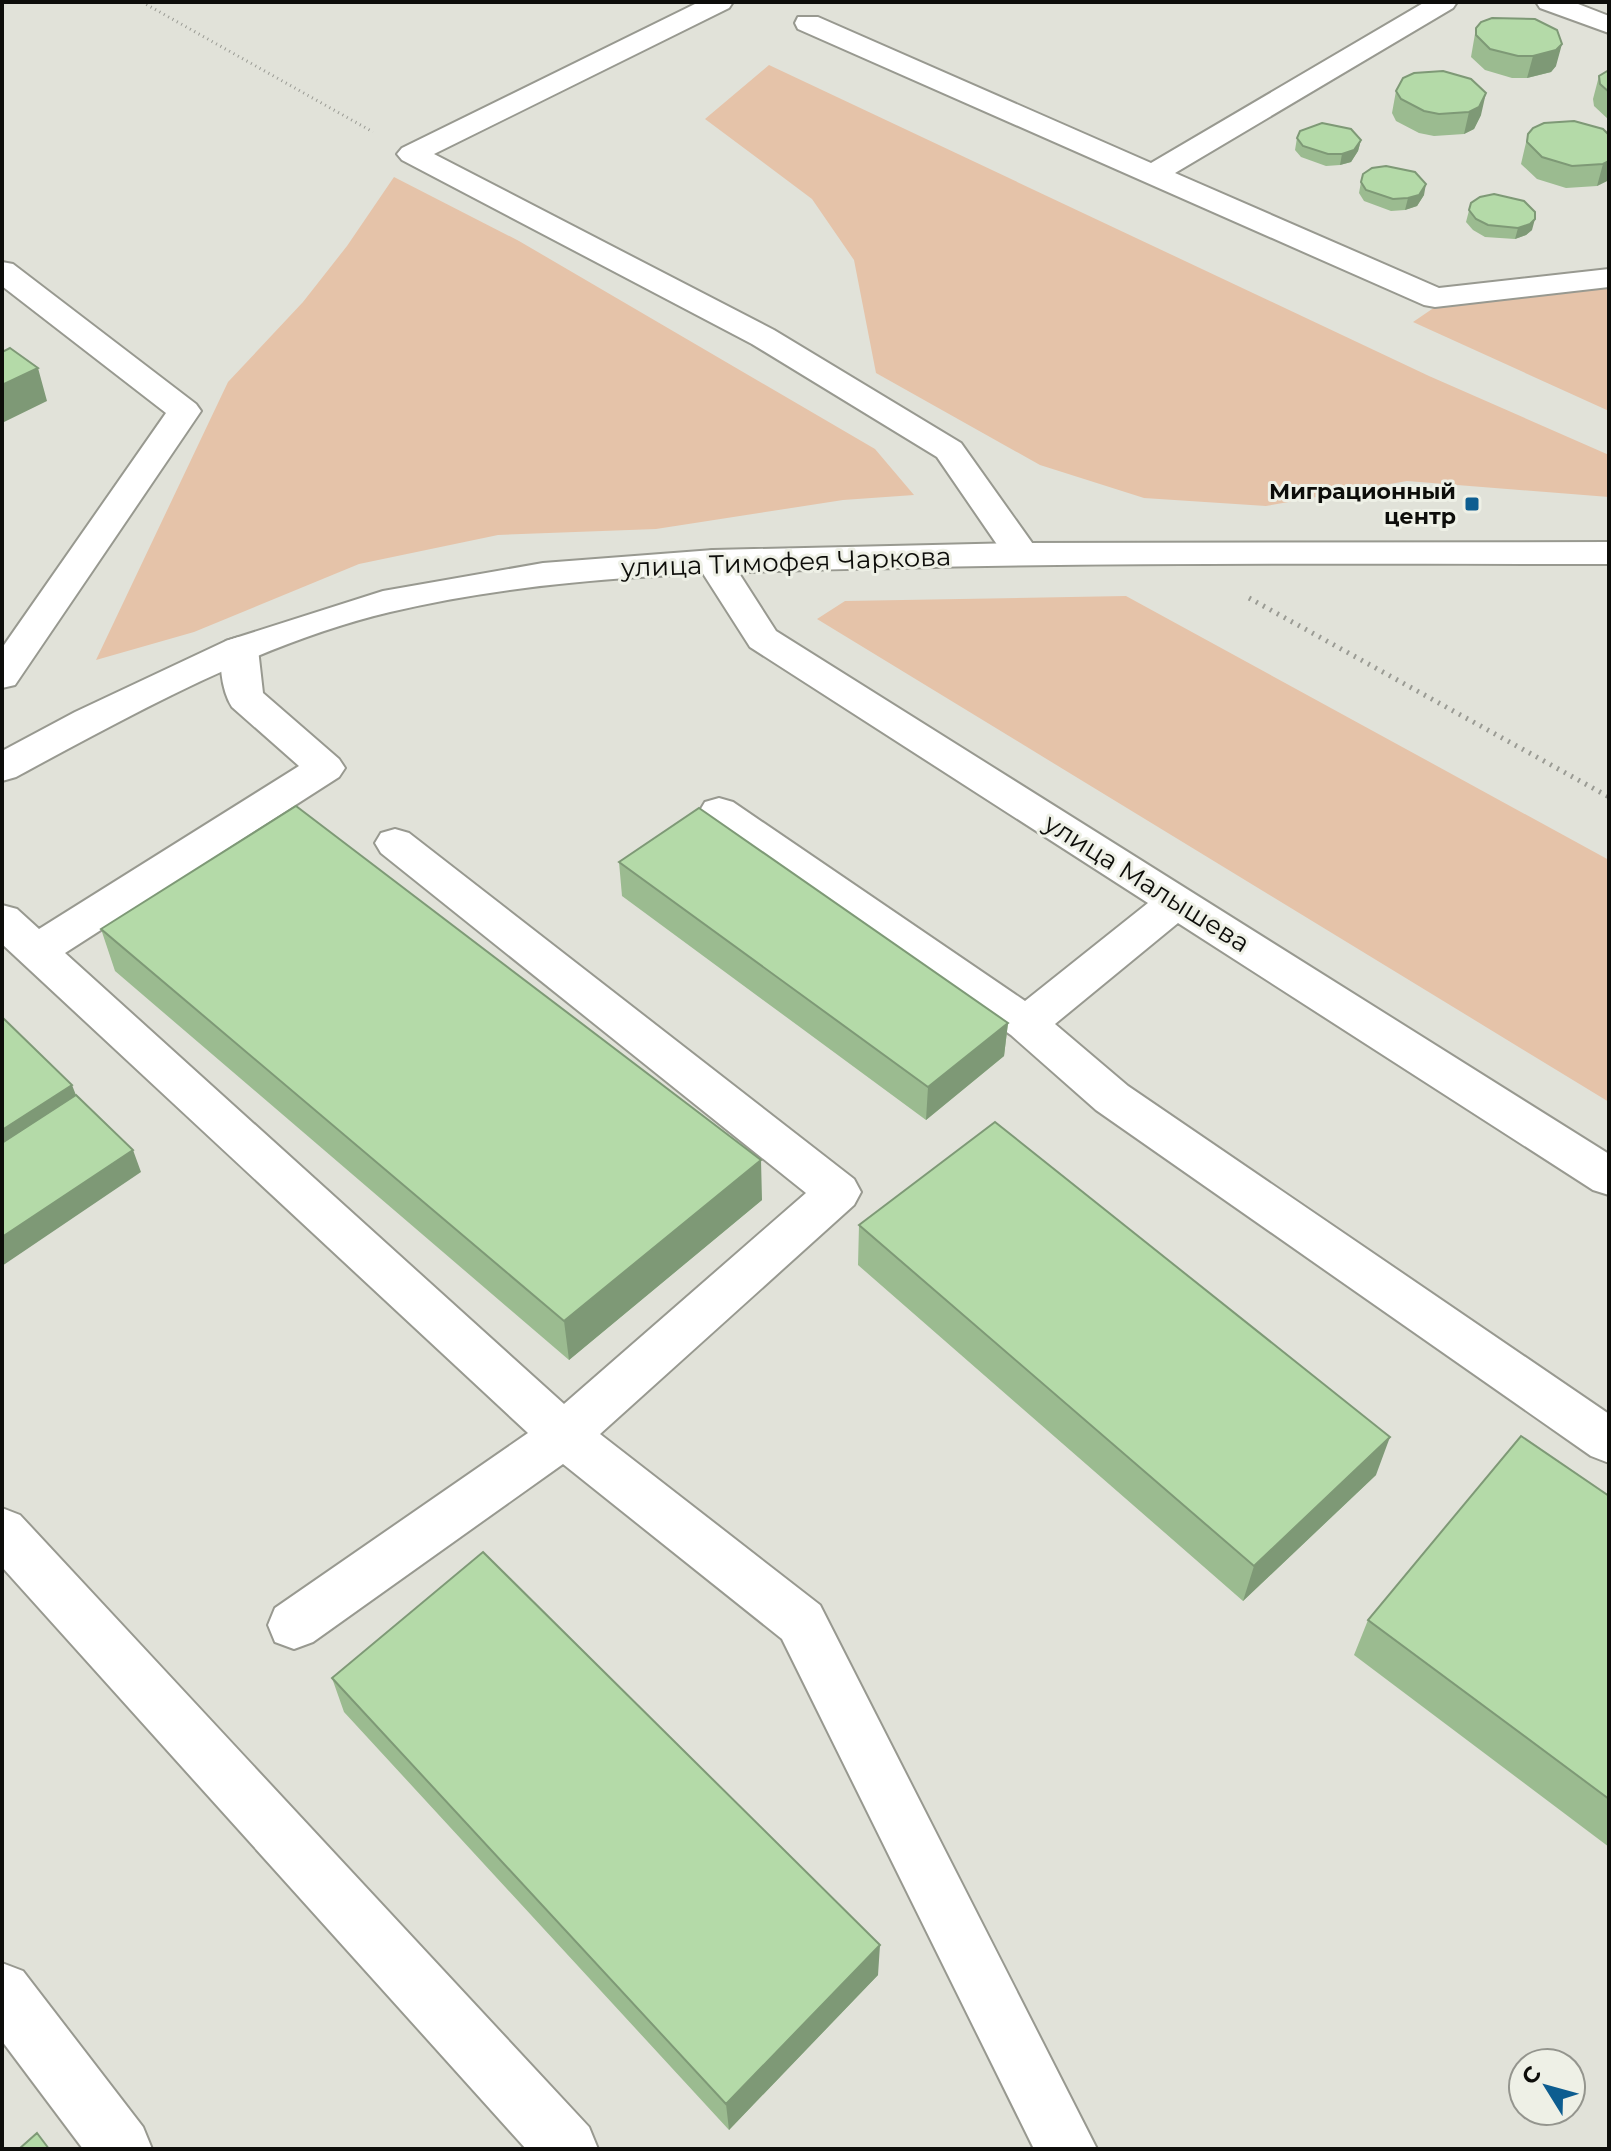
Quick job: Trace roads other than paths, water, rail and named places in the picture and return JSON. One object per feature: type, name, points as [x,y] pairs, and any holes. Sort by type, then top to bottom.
[{"type":"main road","points":[[720,2],[654,20],[412,154],[763,337],[949,450],[1022,554]]},
{"type":"main road","points":[[1153,174],[1444,2]]},
{"type":"main road","points":[[1549,2],[1609,25]]},
{"type":"main road","points":[[808,23],[1435,298],[1609,278]]},
{"type":"main road","points":[[2,271],[184,411],[2,676]]},
{"type":"main road","name":"улица Тимофея Чаркова","points":[[2,768],[89,721],[239,649],[383,602],[543,574],[713,561],[1022,554],[1609,553]]},
{"type":"main road","name":"улица Малышева","points":[[713,561],[763,639],[1609,1177]]},
{"type":"main road","points":[[239,649],[245,698],[325,768],[19,935],[564,1435],[801,1622],[1066,2149]]},
{"type":"main road","points":[[719,812],[1026,1024],[1112,1098],[1609,1441]]},
{"type":"main road","points":[[294,1625],[564,1435],[838,1192],[395,843]]},
{"type":"main road","points":[[1026,1024],[1177,902]]},
{"type":"main road","points":[[2,1531],[567,2149]]},
{"type":"main road","points":[[2,1992],[121,2149]]},
{"type":"place","name":"Миграционный центр","points":[[1472,504]]}]
